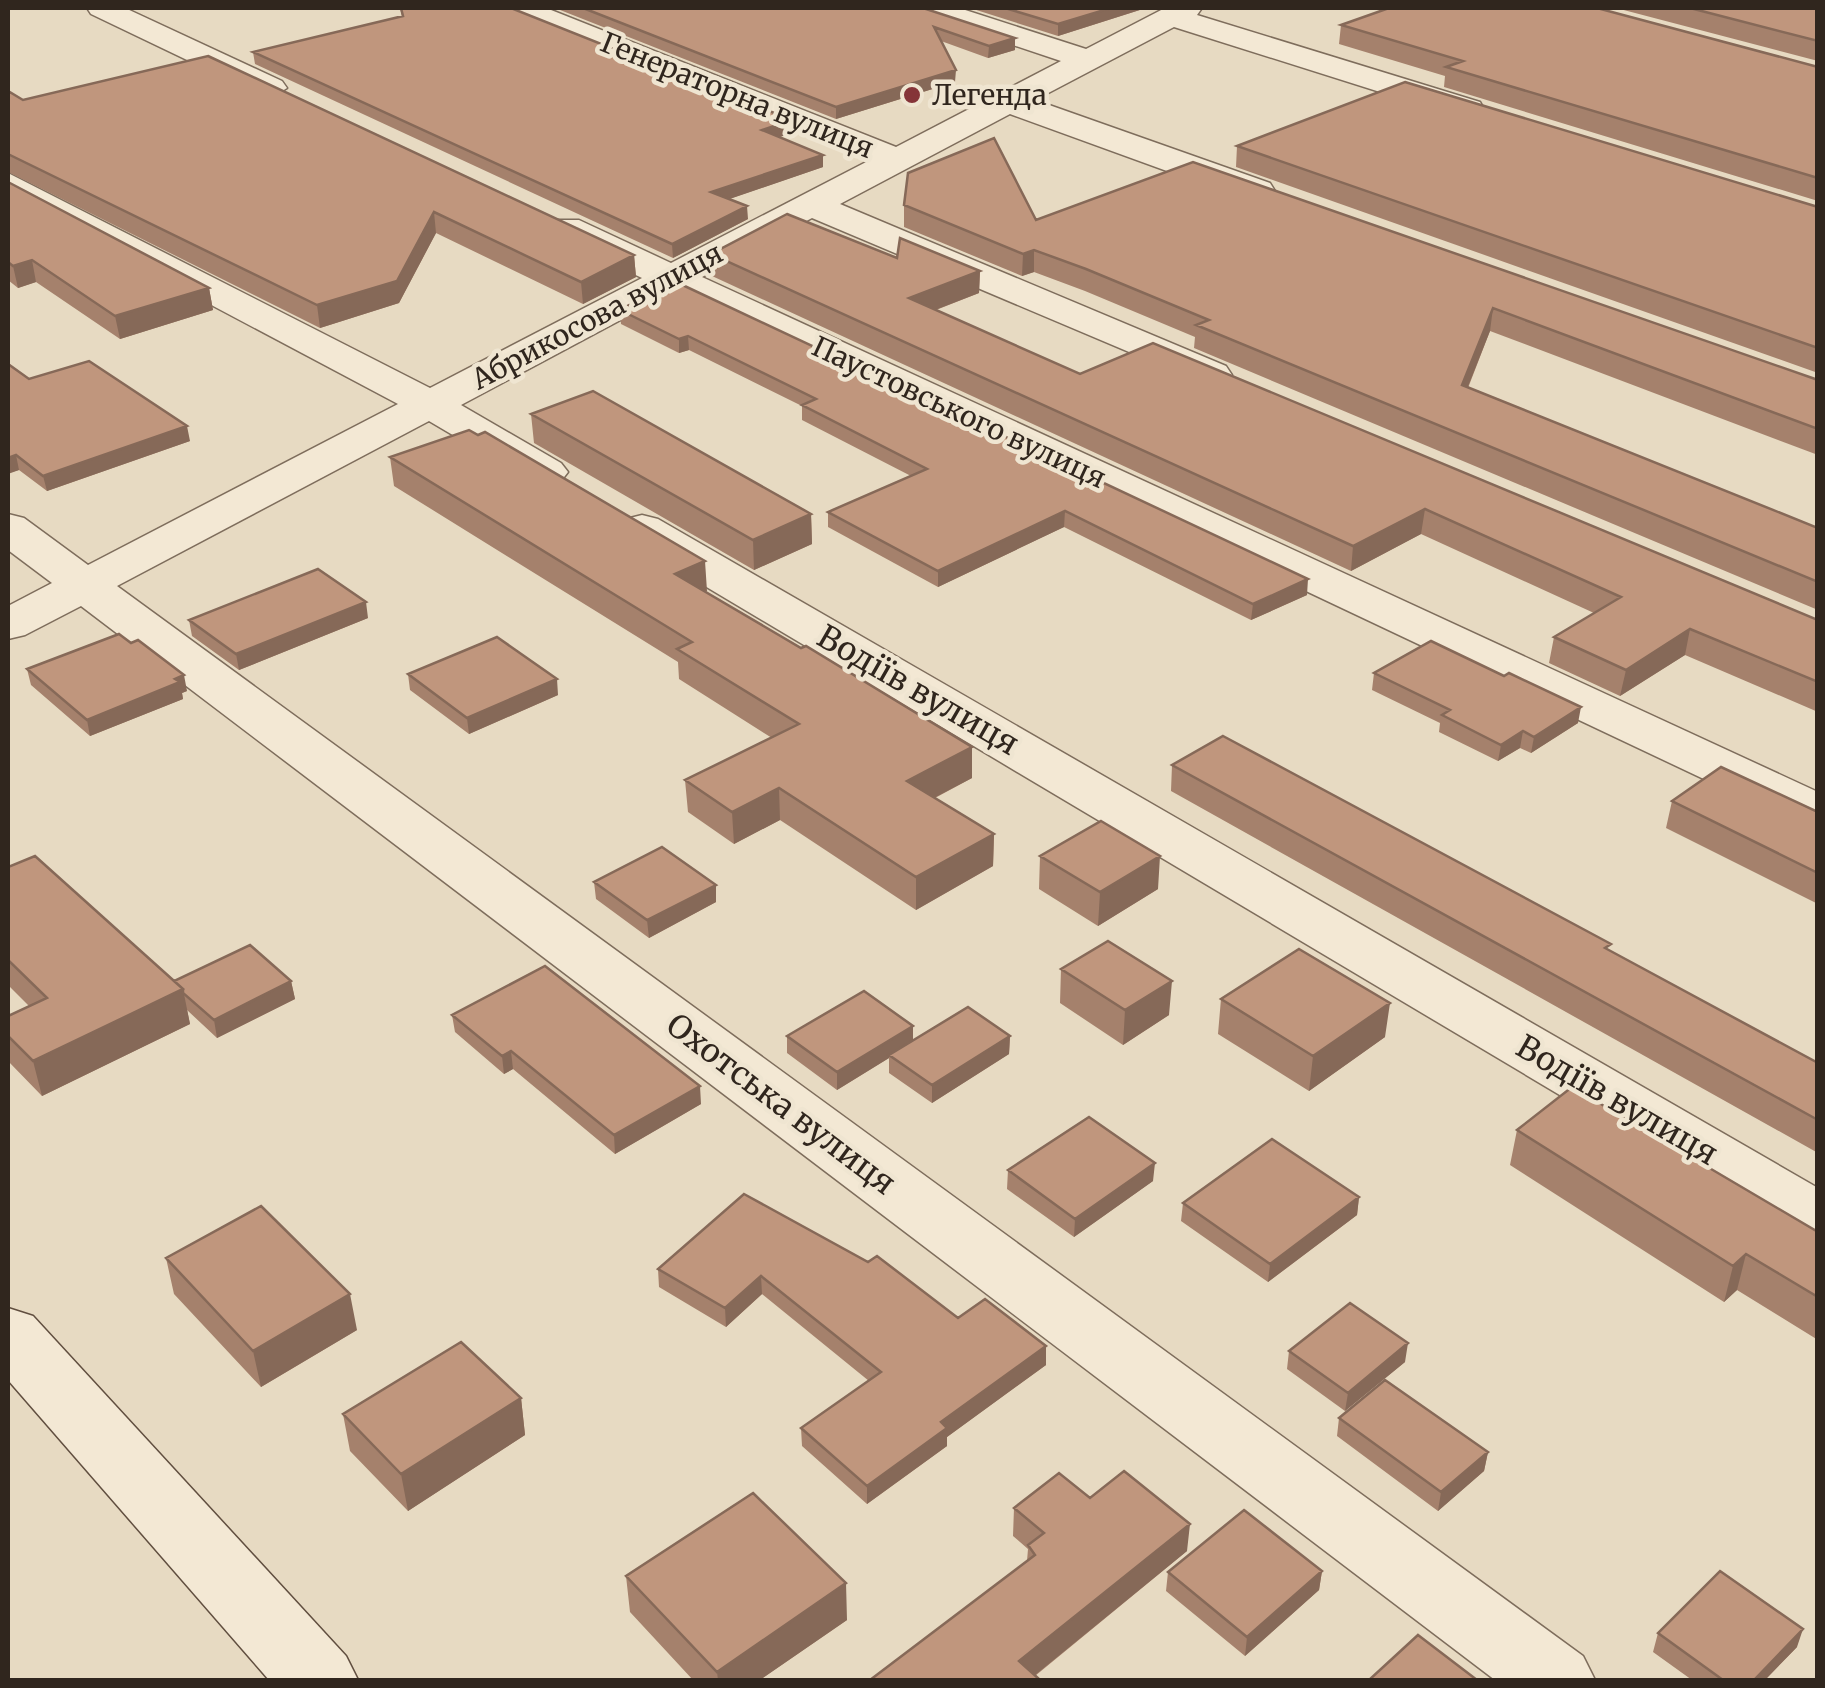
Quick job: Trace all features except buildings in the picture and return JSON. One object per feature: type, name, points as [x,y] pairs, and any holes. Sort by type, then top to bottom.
[{"type":"street","points":[[102,8],[315,108]]},
{"type":"street","name":"Генераторна вулиця","points":[[521,8],[897,159]]},
{"type":"street","points":[[932,8],[1086,60]]},
{"type":"street","points":[[1179,12],[1494,116]]},
{"type":"street","name":"Абрикосова вулиця","points":[[8,625],[1179,12]]},
{"type":"street","points":[[1006,101],[1282,200]]},
{"type":"street","name":"Водіїв вулиця","points":[[8,183],[431,405],[1818,1218]]},
{"type":"street","points":[[809,204],[1249,391]]},
{"type":"street","name":"Паустовського вулиця","points":[[528,210],[1818,813]]},
{"type":"street","name":"Охотська вулиця","points":[[8,528],[1556,1680]]},
{"type":"street","points":[[8,1334],[318,1680]]},
{"type":"place","name":"Легенда","points":[[912,95]]}]
